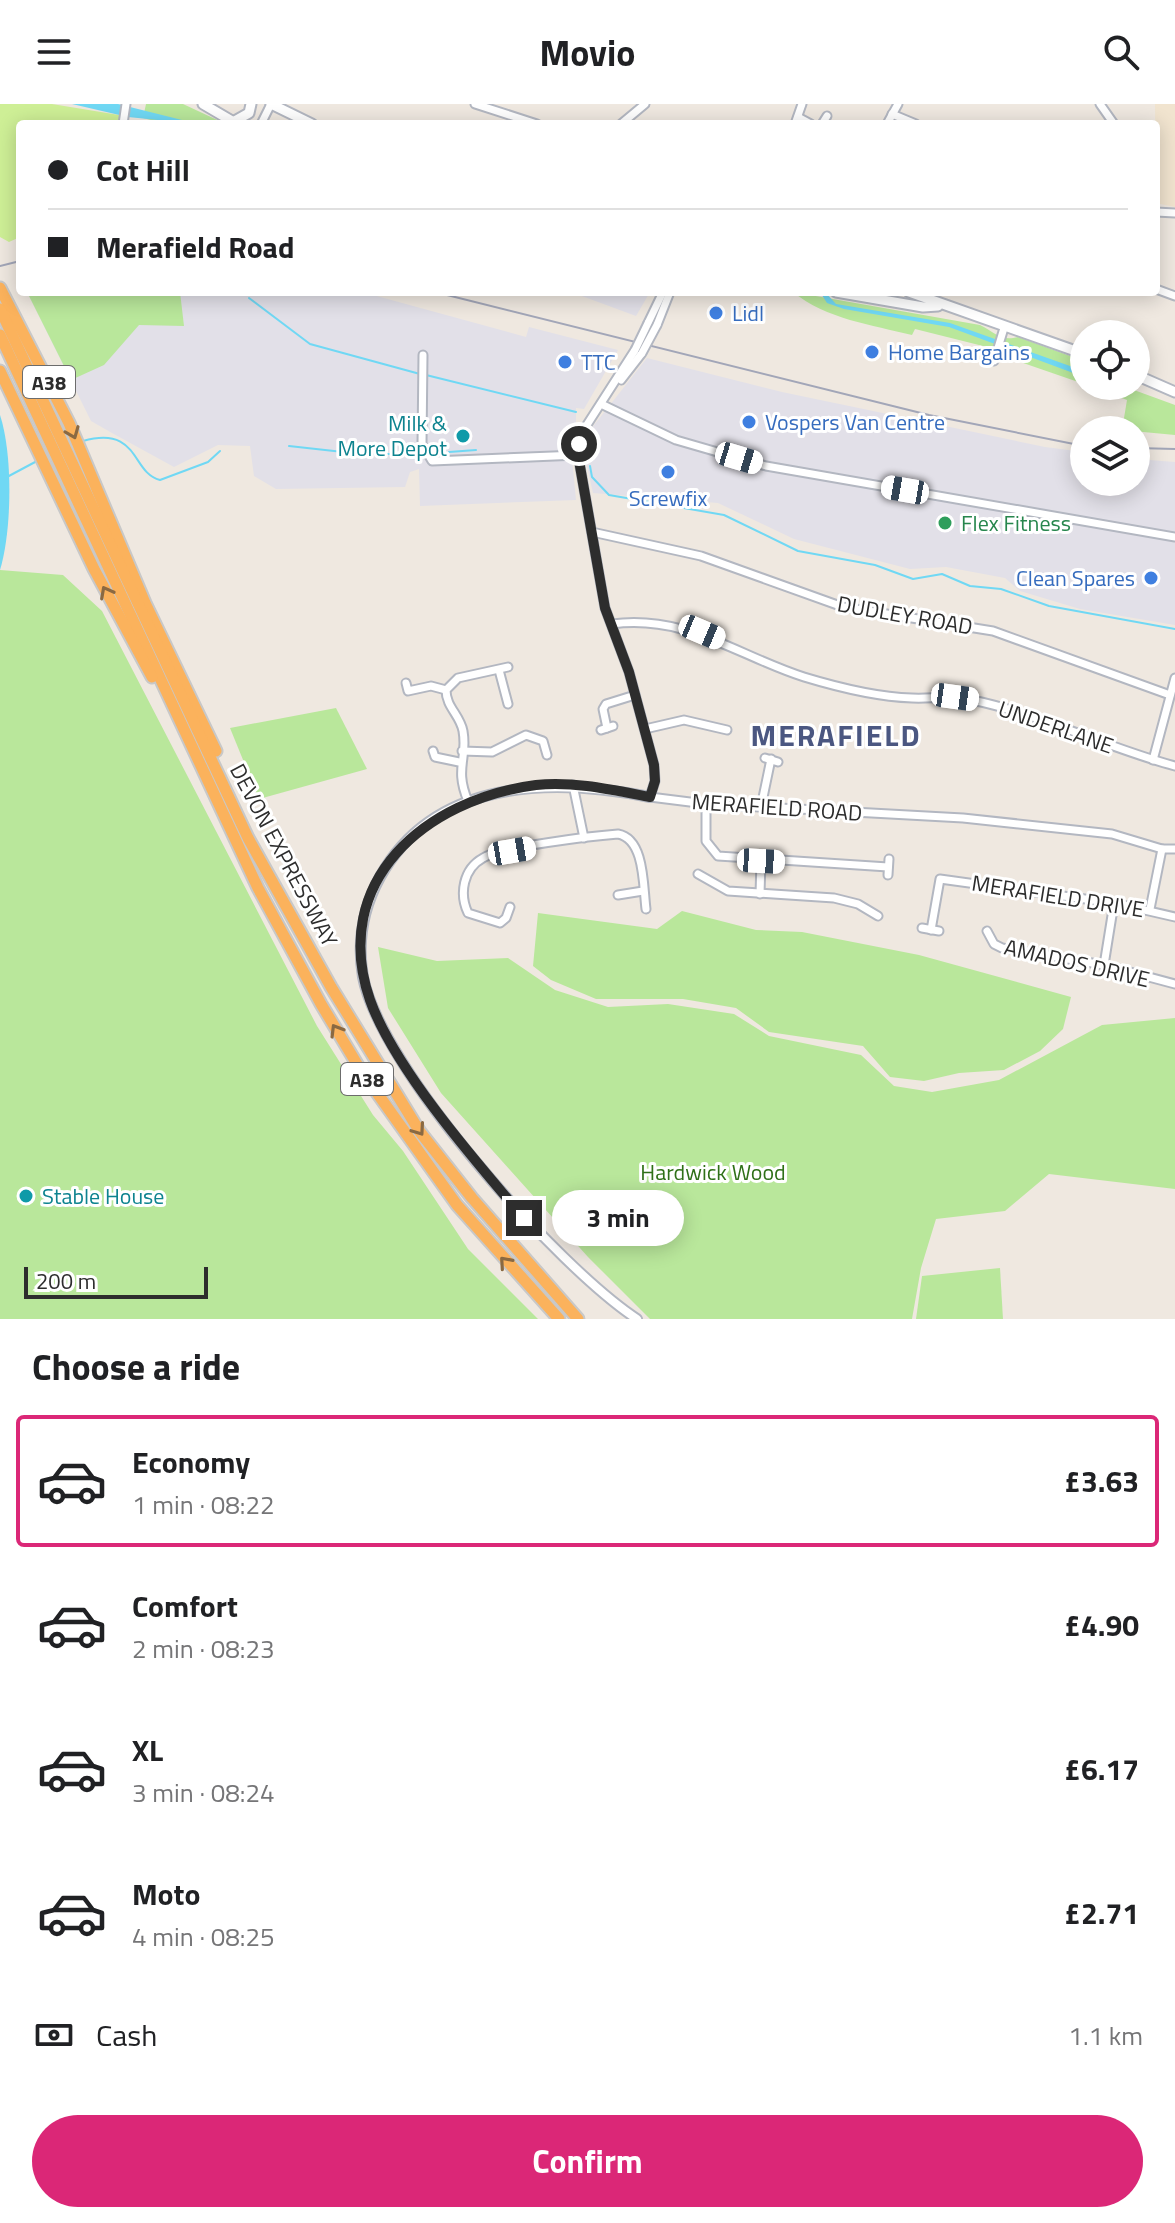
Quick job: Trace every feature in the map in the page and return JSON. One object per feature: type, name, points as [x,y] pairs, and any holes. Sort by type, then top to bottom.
[{"type":"highway","name":"A38","points":[[0,288],[69,423],[145,603],[232,787],[266,870]]},
{"type":"highway","name":"A38","points":[[0,309],[81,498]]},
{"type":"highway","name":"A38","points":[[0,335],[81,498]]},
{"type":"highway","name":"A38","points":[[0,371],[117,614],[157,687],[174,706]]},
{"type":"highway","name":"DEVON EXPRESSWAY","points":[[81,498],[166,662],[266,870],[374,1062],[420,1132],[472,1198],[578,1319]]},
{"type":"highway","name":"DEVON EXPRESSWAY","points":[[81,498],[283,938],[360,1069],[457,1205],[559,1319]]},
{"type":"highway","name":"A38","points":[[145,603],[166,662]]},
{"type":"main road","points":[[203,104],[230,120]]},
{"type":"main road","points":[[239,120],[249,113],[251,104]]},
{"type":"main road","points":[[271,104],[304,120]]},
{"type":"main road","points":[[859,296],[923,307],[941,306]]},
{"type":"main road","points":[[918,296],[1070,349]]},
{"type":"main road","points":[[1150,381],[1175,392]]},
{"type":"street","points":[[475,104],[525,120]]},
{"type":"street","points":[[626,120],[645,104]]},
{"type":"street","points":[[796,120],[802,104]]},
{"type":"street","points":[[889,120],[898,104]]},
{"type":"street","points":[[892,114],[906,120]]},
{"type":"street","points":[[653,324],[662,296]]},
{"type":"street","points":[[650,797],[655,781],[654,765],[635,695],[605,608],[578,455],[583,431],[638,352],[668,296]]},
{"type":"street","points":[[994,361],[1004,328]]},
{"type":"street","points":[[423,355],[422,444],[432,461],[578,455]]},
{"type":"street","points":[[601,404],[676,440],[766,466],[1175,537]]},
{"type":"street","name":"DUDLEY ROAD","points":[[592,532],[701,556],[843,607],[993,631],[1170,695]]},
{"type":"street","name":"UNDERLANE","points":[[612,624],[631,622],[702,632],[804,677],[859,690],[911,698],[947,696],[972,700],[1175,766]]},
{"type":"street","points":[[468,801],[459,779],[463,733],[446,701],[446,690],[458,678],[508,667]]},
{"type":"street","points":[[499,670],[508,704]]},
{"type":"street","points":[[1153,760],[1175,678]]},
{"type":"street","points":[[406,683],[408,691],[431,686],[446,690]]},
{"type":"street","points":[[607,728],[603,709],[606,704],[635,695]]},
{"type":"street","points":[[645,729],[684,720],[727,730]]},
{"type":"street","points":[[462,751],[492,752],[526,735],[543,741],[547,755]]},
{"type":"street","points":[[433,751],[435,757],[459,762]]},
{"type":"street","points":[[761,807],[771,760]]},
{"type":"street","name":"MERAFIELD ROAD","points":[[637,1319],[592,1284],[524,1218],[490,1178],[421,1086],[372,1003],[363,977],[360,944],[365,914],[374,889],[410,837],[431,820],[468,801],[539,785],[573,785],[706,804],[963,818],[1112,834],[1162,849],[1175,849]]},
{"type":"street","points":[[573,785],[584,838]]},
{"type":"street","points":[[706,804],[704,828],[711,850],[730,859],[889,867]]},
{"type":"street","points":[[510,907],[506,918],[500,923],[468,913],[464,891],[466,876],[474,864],[498,852],[618,834],[633,840],[646,909]]},
{"type":"street","points":[[1150,909],[1162,849]]},
{"type":"street","points":[[760,894],[761,861]]},
{"type":"street","points":[[698,874],[728,891],[849,900],[878,916]]},
{"type":"street","name":"MERAFIELD DRIVE","points":[[931,930],[936,879],[1114,903],[1175,917]]},
{"type":"street","points":[[618,895],[643,891]]},
{"type":"street","points":[[1104,965],[1114,903]]},
{"type":"street","name":"AMADOS DRIVE","points":[[987,931],[994,944],[1002,948],[1104,965],[1175,984]]},
{"type":"shaded area","points":[[1155,104],[1175,104],[1175,207],[1160,204],[1160,120],[1155,120]]},
{"type":"shaded area","points":[[29,296],[377,296],[526,337],[529,327],[618,350],[584,409],[576,408],[576,424],[570,437],[576,500],[420,506],[419,469],[410,472],[405,487],[276,489],[254,476],[250,446],[218,445],[174,467],[91,421]]},
{"type":"shaded area","points":[[582,296],[648,296],[636,316]]},
{"type":"shaded area","points":[[647,358],[782,392],[1070,450],[1070,496],[1150,496],[1150,460],[1175,462],[1175,625],[1080,609],[1020,591],[1005,578],[946,567],[910,569],[794,539],[718,503],[593,493],[583,449],[587,434]]},
{"type":"green space","points":[[0,104],[52,104],[119,115],[119,120],[16,120],[16,239],[9,242],[0,237]]},
{"type":"green space","points":[[146,104],[183,104],[217,120],[151,120],[143,118]]},
{"type":"green space","points":[[29,296],[180,296],[184,326],[139,325],[104,365],[71,380]]},
{"type":"green space","points":[[799,296],[816,296],[980,325],[1002,337],[1018,337],[1070,356],[1070,379],[1009,358],[1003,351],[915,329],[912,335],[850,320],[820,309]]},
{"type":"green space","points":[[1150,396],[1175,405],[1175,435],[1150,433],[1150,416],[1124,416],[1127,400],[1150,400]]},
{"type":"green space","points":[[0,570],[63,575],[102,611],[317,1026],[373,1115],[403,1151],[468,1249],[538,1319],[0,1319]]},
{"type":"green space","points":[[336,708],[367,769],[259,799],[230,728]]},
{"type":"green space","points":[[682,911],[756,930],[802,932],[919,955],[1071,997],[1063,1029],[1040,1051],[1004,1070],[959,1073],[924,1081],[890,1077],[863,1046],[769,1032],[736,1008],[683,999],[596,999],[551,980],[533,966],[538,913],[657,929]]},
{"type":"green space","name":"Hardwick Wood","points":[[378,947],[437,961],[508,958],[555,990],[608,1007],[668,1004],[734,1014],[769,1036],[861,1055],[894,1086],[932,1092],[999,1080],[1102,1025],[1175,1018],[1175,1189],[1049,1174],[1005,1211],[936,1219],[921,1268],[912,1319],[650,1319],[588,1257],[441,1093],[388,1008]]},
{"type":"green space","points":[[1000,1268],[1003,1319],[916,1319],[922,1276]]},
{"type":"water","points":[[72,104],[118,104],[182,120],[128,117]]},
{"type":"water","points":[[823,296],[829,296],[836,304],[950,323],[1070,366],[1070,372],[949,327],[844,309],[827,303]]},
{"type":"water","points":[[0,415],[7,450],[9,492],[7,535],[0,570]]},
{"type":"waterway","points":[[249,298],[310,344],[420,374]]},
{"type":"waterway","points":[[426,375],[576,412]]},
{"type":"waterway","points":[[83,441],[101,438],[115,439],[125,444],[144,469],[160,480],[208,462],[220,451]]},
{"type":"waterway","points":[[289,446],[361,454],[416,454]]},
{"type":"waterway","points":[[449,452],[476,450]]},
{"type":"waterway","points":[[7,477],[37,461]]},
{"type":"waterway","points":[[590,466],[592,477],[609,495],[724,515],[798,551],[875,565],[913,579],[942,574],[970,586],[1001,589],[1049,606],[1175,629]]},
{"type":"railway","points":[[0,266],[16,262]]},
{"type":"railway","points":[[451,296],[929,415],[1070,443]]},
{"type":"railway","points":[[1150,448],[1175,449]]},
{"type":"place","name":"Lidl","points":[[716,313]]},
{"type":"place","name":"Home Bargains","points":[[872,352]]},
{"type":"place","name":"TTC","points":[[565,362]]},
{"type":"place","name":"Vospers Van Centre","points":[[749,422]]},
{"type":"place","name":"Milk & More Depot","points":[[463,436]]},
{"type":"place","name":"Screwfix","points":[[668,472]]},
{"type":"place","name":"Flex Fitness","points":[[945,523]]},
{"type":"place","name":"Clean Spares","points":[[1151,578]]},
{"type":"place","name":"Stable House","points":[[26,1196]]},
{"type":"district","name":"MERAFIELD","points":[[836,735]]},
{"type":"route","points":[[524,1218],[451,1128],[391,1040],[363,977],[360,944],[365,914],[386,868],[410,837],[447,810],[501,791],[539,785],[573,785],[650,797],[655,781],[654,765],[629,672],[605,608],[578,455],[579,444]]}]
